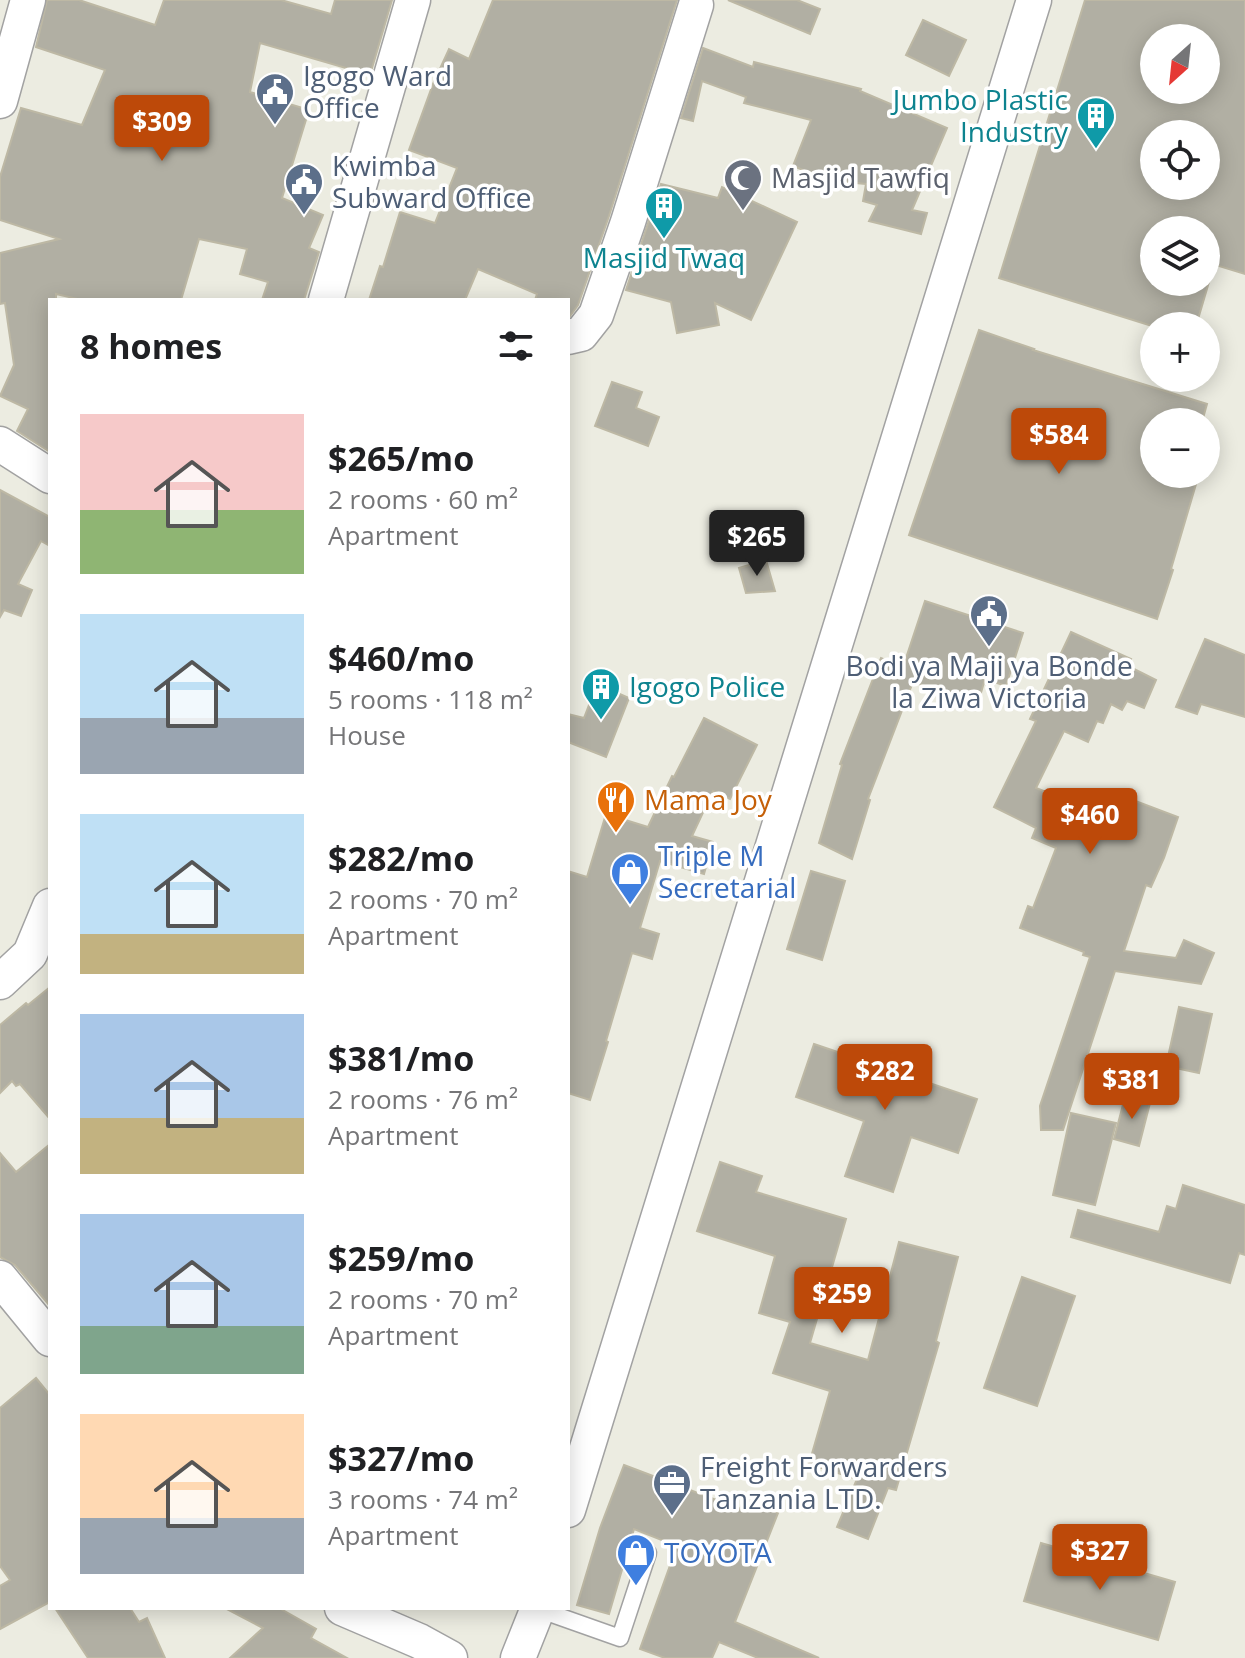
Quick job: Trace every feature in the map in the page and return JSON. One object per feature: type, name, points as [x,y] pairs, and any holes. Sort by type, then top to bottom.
[{"type":"street","points":[[0,5],[12,0]]},
{"type":"street","points":[[0,101],[28,0]]},
{"type":"street","points":[[327,298],[413,0]]},
{"type":"street","points":[[570,1504],[1034,0]]},
{"type":"street","points":[[570,337],[581,334],[596,315],[696,5]]},
{"type":"street","points":[[0,444],[48,475]]},
{"type":"street","points":[[0,982],[30,954],[48,911]]},
{"type":"street","points":[[0,1278],[48,1337]]},
{"type":"street","points":[[347,1610],[450,1658]]},
{"type":"street","points":[[518,1658],[537,1610]]},
{"type":"lane","points":[[543,1610],[620,1638],[648,1553]]},
{"type":"building","points":[[47,0],[79,0],[155,25],[164,0],[281,0],[331,14],[335,0],[392,0],[370,75],[260,43],[250,92],[309,110],[282,198],[323,215],[309,248],[319,252],[305,298],[263,298],[268,282],[240,274],[247,249],[199,239],[182,298],[73,298],[56,294],[56,298],[48,298],[48,451],[17,431],[28,409],[0,396],[14,365],[5,303],[0,304],[0,253],[59,239],[0,220],[0,177],[21,108],[82,125],[105,70],[36,47]]},
{"type":"building","points":[[493,0],[677,0],[609,216],[578,305],[570,316],[570,298],[536,298],[537,294],[478,269],[466,298],[370,298],[400,212],[435,223],[457,168],[409,150],[449,49],[469,59]]},
{"type":"building","points":[[728,0],[797,0],[820,9],[810,34]]},
{"type":"building","name":"Jumbo Plastic Industry","points":[[1085,0],[1245,0],[1245,274],[1220,266],[1220,216],[1140,216],[1140,296],[1205,296],[1200,312],[1140,312],[1140,322],[999,278]]},
{"type":"building","points":[[923,20],[966,40],[949,76],[906,55]]},
{"type":"building","points":[[703,48],[753,67],[754,62],[861,89],[947,128],[912,210],[927,213],[921,234],[869,221],[877,205],[863,201],[866,184],[823,180],[793,166],[811,120],[744,103],[746,97],[702,81],[693,121],[681,118]]},
{"type":"building","points":[[661,184],[718,198],[722,187],[797,222],[751,320],[715,303],[719,325],[677,333],[671,302],[626,290]]},
{"type":"building","points":[[979,330],[1140,383],[1140,392],[1168,392],[1207,404],[1206,408],[1140,408],[1140,488],[1195,488],[1157,619],[909,535]]},
{"type":"building","points":[[612,382],[642,392],[636,408],[659,417],[648,446],[595,426]]},
{"type":"building","points":[[0,490],[48,516],[48,545],[41,541],[18,584],[32,590],[21,616],[4,610],[0,617]]},
{"type":"building","points":[[766,560],[775,591],[746,593],[739,568]]},
{"type":"building","points":[[925,601],[1023,633],[1006,686],[985,679],[978,703],[913,682],[868,799],[852,859],[819,843],[840,764],[881,658],[903,667]]},
{"type":"building","points":[[1071,632],[1131,659],[1128,666],[1156,680],[1144,708],[1127,701],[1122,710],[1111,704],[1103,723],[1097,721],[1088,742],[1064,731],[1036,788],[1125,823],[1133,800],[1178,817],[1151,887],[1146,885],[1124,951],[1176,958],[1184,940],[1214,953],[1201,984],[1115,971],[1063,1130],[1041,1130],[1040,1106],[1090,957],[1020,928],[1028,906],[1033,908],[1056,848],[1032,838],[1036,828],[994,807],[1036,721],[1030,719]]},
{"type":"building","points":[[1205,639],[1245,655],[1245,717],[1201,704],[1197,714],[1176,707]]},
{"type":"building","name":"Igogo Police","points":[[597,684],[629,698],[606,757],[570,743],[570,714],[584,718]]},
{"type":"building","points":[[704,718],[757,745],[730,799],[713,791],[692,836],[713,842],[704,874],[660,861],[640,928],[659,934],[652,959],[632,953],[590,1100],[570,1094],[570,872],[587,877],[606,814],[648,827]]},
{"type":"building","points":[[811,871],[845,881],[822,960],[787,949]]},
{"type":"building","points":[[48,989],[48,1117],[20,1084],[16,1086],[12,1081],[0,1093],[0,1025],[26,1003],[28,1005]]},
{"type":"building","points":[[1179,1007],[1212,1014],[1199,1073],[1166,1066]]},
{"type":"building","points":[[814,1044],[977,1099],[958,1153],[911,1137],[893,1192],[845,1176],[864,1121],[796,1097]]},
{"type":"building","points":[[1125,1097],[1150,1103],[1139,1146],[1114,1139]]},
{"type":"building","points":[[1071,1113],[1116,1123],[1095,1205],[1053,1195]]},
{"type":"building","points":[[48,1146],[48,1304],[15,1265],[0,1257],[0,1153],[16,1172]]},
{"type":"building","points":[[720,1162],[762,1176],[756,1192],[846,1219],[810,1343],[868,1360],[899,1242],[958,1257],[936,1341],[939,1343],[896,1490],[888,1488],[868,1539],[837,1527],[857,1479],[809,1464],[830,1391],[773,1373],[790,1322],[759,1313],[775,1256],[697,1231]]},
{"type":"building","points":[[1183,1185],[1245,1205],[1245,1255],[1239,1253],[1230,1283],[1071,1237],[1078,1210],[1159,1232],[1167,1206],[1176,1209]]},
{"type":"building","points":[[1022,1277],[1075,1296],[1037,1406],[984,1388]]},
{"type":"building","points":[[36,1378],[48,1393],[48,1603],[0,1629],[0,1586],[10,1580],[0,1566],[0,1408]]},
{"type":"building","points":[[624,1465],[740,1509],[744,1500],[778,1513],[735,1622],[819,1658],[758,1658],[719,1642],[712,1658],[665,1658],[640,1649],[677,1546],[634,1529],[609,1614],[577,1605],[600,1528]]},
{"type":"building","points":[[1041,1543],[1175,1582],[1158,1640],[1024,1601]]},
{"type":"building","points":[[56,1610],[131,1610],[139,1622],[147,1618],[165,1658],[88,1658]]},
{"type":"building","points":[[229,1610],[283,1610],[316,1629],[311,1638],[347,1658],[230,1658],[263,1628]]},
{"type":"place","name":"Igogo Ward Office","points":[[275,126]]},
{"type":"place","name":"Jumbo Plastic Industry","points":[[1096,150]]},
{"type":"place","name":"Masjid Tawfiq","points":[[743,212]]},
{"type":"place","name":"Kwimba Subward Office","points":[[304,216]]},
{"type":"place","name":"Masjid Twaq","points":[[664,240]]},
{"type":"place","name":"Bodi ya Maji ya Bonde la Ziwa Victoria","points":[[989,648]]},
{"type":"place","name":"Igogo Police","points":[[601,721]]},
{"type":"place","name":"Mama Joy","points":[[616,834]]},
{"type":"place","name":"Triple M Secretarial","points":[[630,906]]},
{"type":"place","name":"Freight Forwarders Tanzania LTD.","points":[[672,1517]]},
{"type":"place","name":"TOYOTA","points":[[636,1587]]}]
